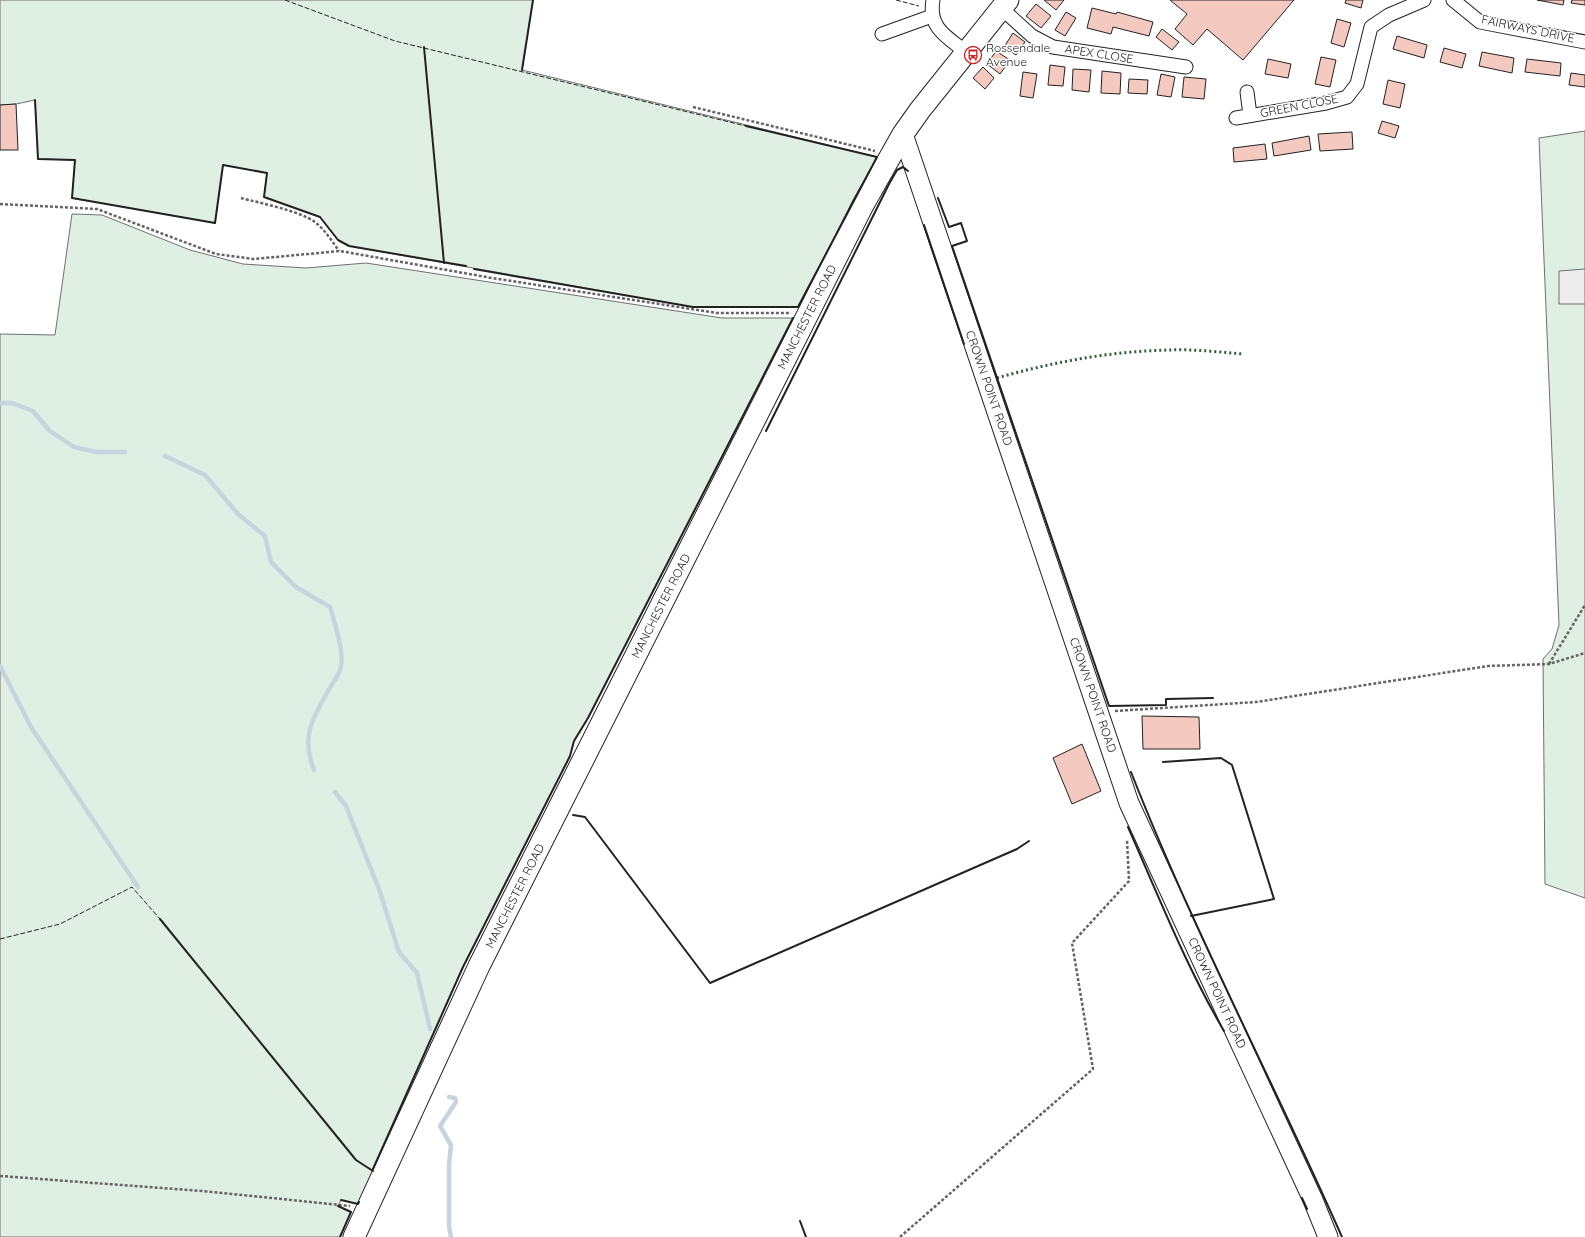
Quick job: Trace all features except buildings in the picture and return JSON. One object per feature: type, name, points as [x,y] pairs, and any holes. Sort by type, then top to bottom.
[{"type":"main road","name":"MANCHESTER ROAD","points":[[354,1237],[479,966],[863,205],[904,134],[920,110],[1005,4]]},
{"type":"street","points":[[933,0],[932,16],[939,31],[966,52]]},
{"type":"street","name":"GREEN CLOSE","points":[[1236,118],[1326,104],[1347,97],[1357,84],[1371,27],[1389,16],[1424,0]]},
{"type":"street","name":"FAIRWAYS DRIVE","points":[[1453,0],[1480,22],[1585,42]]},
{"type":"street","name":"APEX CLOSE","points":[[1005,4],[1032,36],[1052,47],[1186,67]]},
{"type":"street","points":[[882,34],[932,16]]},
{"type":"street","points":[[1247,92],[1250,115]]},
{"type":"street","name":"CROWN POINT ROAD","points":[[904,134],[1129,803],[1141,832],[1313,1200],[1328,1237]]},
{"type":"path","points":[[693,107],[876,152],[890,158]]},
{"type":"path","points":[[241,198],[284,210],[314,222],[328,235],[340,251]]},
{"type":"path","points":[[0,204],[97,209],[216,254],[254,259],[340,251],[500,279],[717,313],[809,313]]},
{"type":"path","points":[[1549,664],[1585,605]]},
{"type":"path","points":[[1098,712],[1256,702],[1488,666],[1549,664],[1585,653]]},
{"type":"path","points":[[900,1237],[1093,1069],[1072,942],[1129,881],[1127,834]]},
{"type":"path","points":[[0,1176],[202,1191],[338,1204],[366,1209]]},
{"type":"green space","points":[[0,0],[533,0],[522,70],[877,157],[798,307],[693,307],[349,246],[338,240],[320,217],[264,197],[267,173],[223,165],[215,223],[72,198],[75,160],[38,159],[35,100],[16,104],[0,105]]},
{"type":"green space","points":[[1585,131],[1585,898],[1545,884],[1543,659],[1552,649],[1559,625],[1539,138]]},
{"type":"green space","points":[[72,214],[102,215],[190,250],[243,264],[306,268],[366,263],[722,318],[793,318],[588,718],[574,741],[570,756],[463,967],[358,1204],[341,1200],[338,1206],[351,1212],[340,1237],[0,1237],[0,334],[55,335]]},
{"type":"shaded area","points":[[1585,269],[1585,304],[1559,304],[1559,271]]},
{"type":"waterway","points":[[0,403],[12,403],[33,411],[50,431],[74,447],[96,452],[125,452]]},
{"type":"waterway","points":[[165,456],[205,475],[238,514],[265,536],[271,562],[296,587],[330,607],[339,638],[342,656],[340,670],[319,707],[311,726],[308,746],[314,770]]},
{"type":"waterway","points":[[0,666],[31,727],[138,887]]},
{"type":"waterway","points":[[335,792],[346,806],[379,889],[399,952],[417,973],[430,1029]]},
{"type":"waterway","points":[[449,1097],[455,1098],[456,1102],[440,1126],[451,1145],[449,1165],[449,1226],[451,1237]]},
{"type":"hedge","points":[[997,378],[1061,362],[1104,355],[1179,350],[1243,354]]},
{"type":"fence","points":[[285,0],[395,41],[746,126]]},
{"type":"fence","points":[[896,0],[919,6]]},
{"type":"fence","points":[[0,939],[60,924],[132,887],[160,919]]},
{"type":"wall","points":[[522,70],[533,0]]},
{"type":"wall","points":[[424,47],[444,263]]},
{"type":"wall","points":[[35,100],[38,159],[75,160],[72,198],[215,223],[223,165],[267,173],[264,197],[320,217],[338,240],[349,246],[466,266]]},
{"type":"wall","points":[[474,269],[693,307],[798,307],[877,157],[746,126]]},
{"type":"wall","points":[[766,431],[889,184],[897,170],[903,167],[908,171]]},
{"type":"wall","points":[[938,198],[949,227],[961,223],[967,241],[952,246],[1109,706],[1166,705],[1166,699],[1213,698]]},
{"type":"wall","points":[[924,225],[964,344]]},
{"type":"wall","points":[[373,1169],[463,967],[570,756],[574,741],[588,718],[793,318]]},
{"type":"wall","points":[[1163,762],[1221,758],[1232,765],[1274,899],[1191,916]]},
{"type":"wall","points":[[1131,772],[1180,889],[1342,1237]]},
{"type":"wall","points":[[573,815],[585,817],[710,983],[1017,849],[1029,841]]},
{"type":"wall","points":[[1128,827],[1185,956],[1224,1031]]},
{"type":"wall","points":[[160,919],[356,1160],[373,1171]]},
{"type":"wall","points":[[1302,1198],[1307,1209]]},
{"type":"wall","points":[[341,1200],[358,1204],[359,1202]]},
{"type":"wall","points":[[338,1206],[351,1212],[340,1237]]},
{"type":"wall","points":[[800,1221],[806,1237]]},
{"type":"place","name":"Rossendale Avenue","points":[[973,55]]}]
